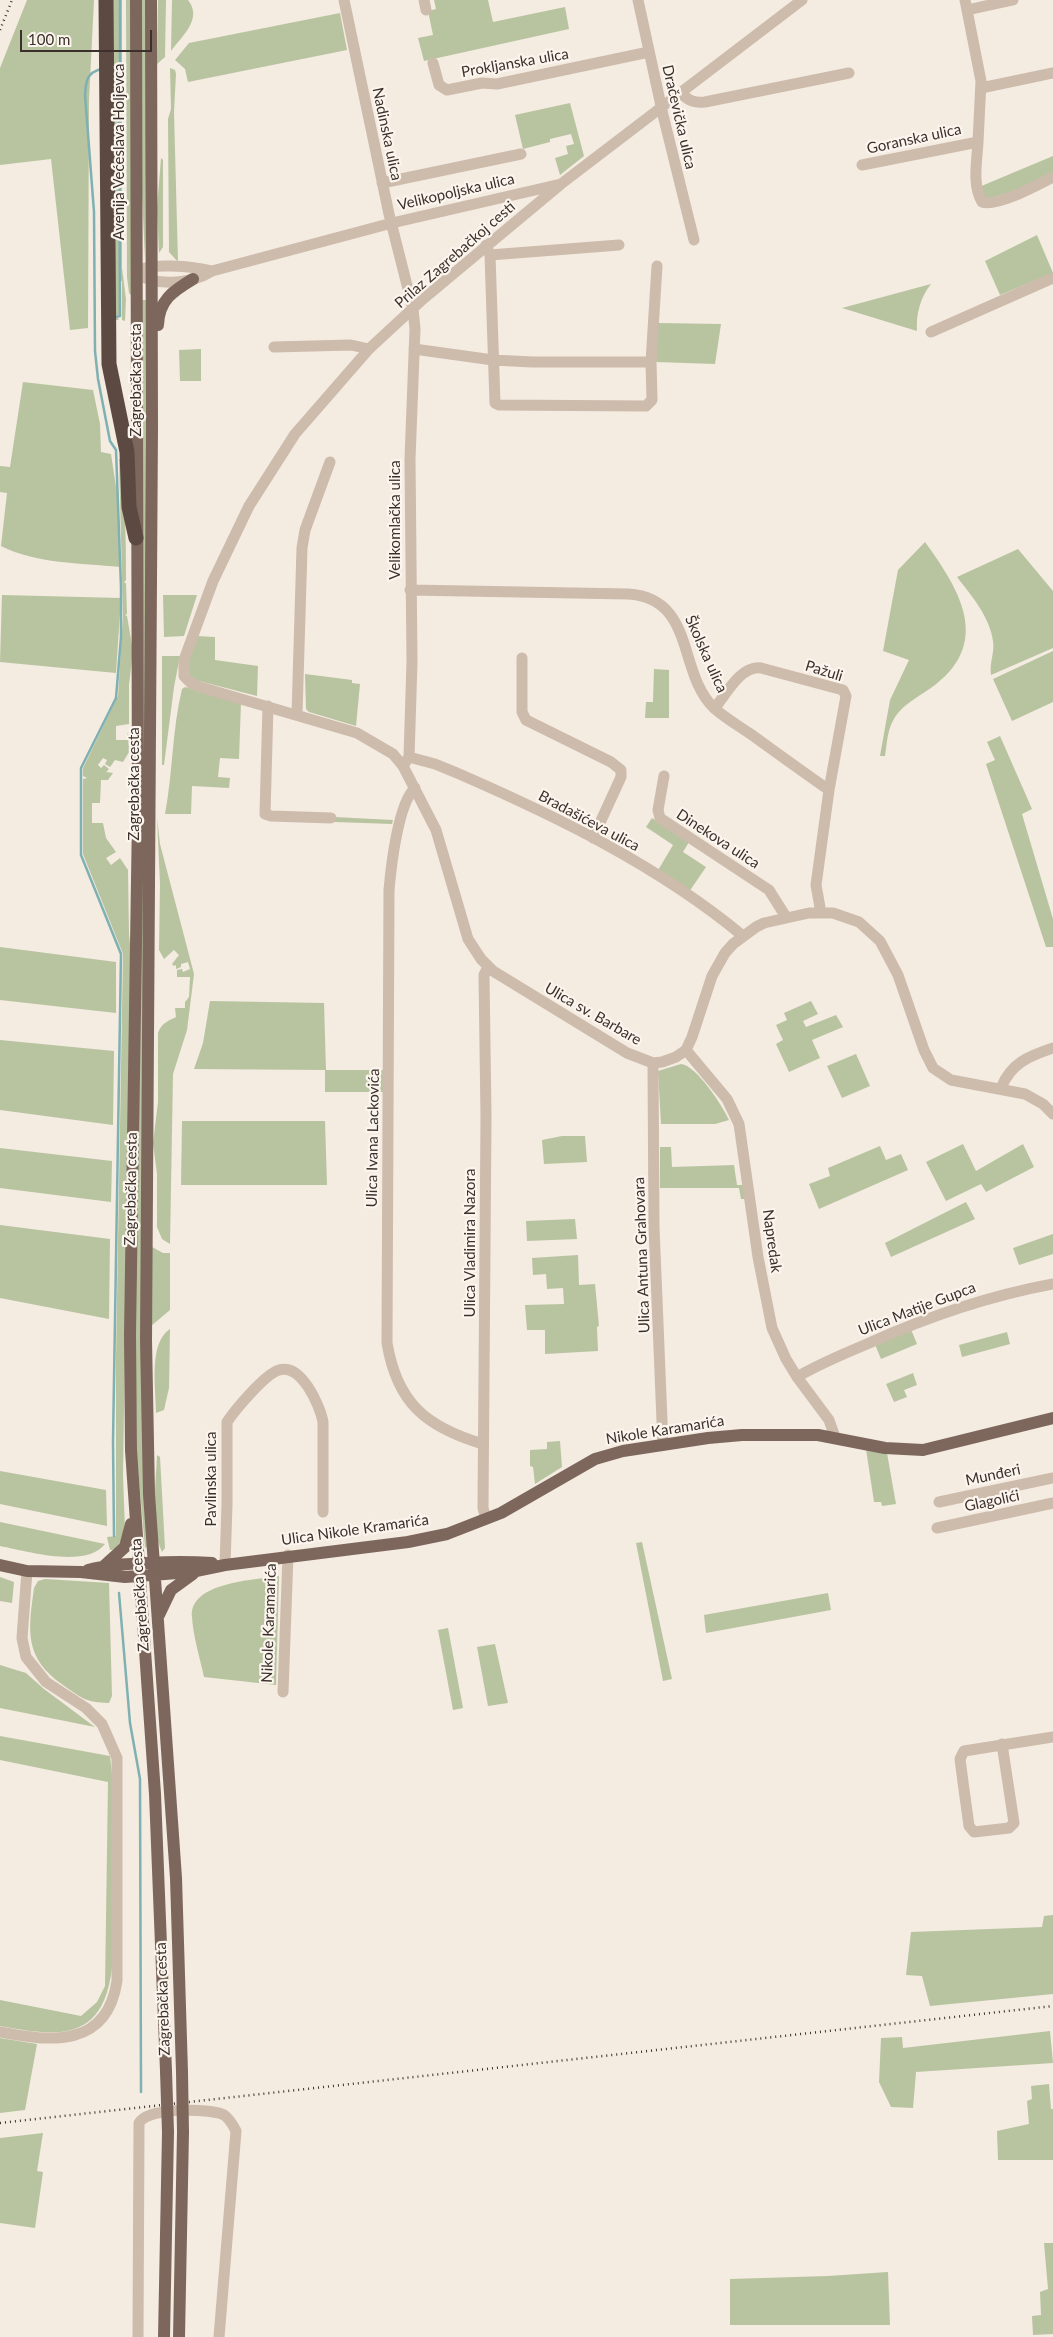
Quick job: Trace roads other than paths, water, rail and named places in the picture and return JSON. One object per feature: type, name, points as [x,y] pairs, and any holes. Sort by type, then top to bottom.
[{"type":"highway","points":[[106,0],[109,364],[127,452],[129,507],[136,538]]},
{"type":"main road","name":"Avenija Većeslava Holjevca","points":[[135,273],[136,0]]},
{"type":"main road","name":"Avenija Većeslava Holjevca","points":[[151,0],[151,266]]},
{"type":"main road","name":"Zagrebačka cesta","points":[[151,266],[150,933],[146,1340],[149,1486],[176,1878],[183,2132],[180,2337]]},
{"type":"main road","name":"Zagrebačka cesta","points":[[135,273],[138,824],[130,1334],[131,1450],[134,1517],[160,1881],[168,2132],[164,2337]]},
{"type":"main road","points":[[152,352],[158,330],[160,309],[165,300],[171,293],[193,279]]},
{"type":"main road","name":"Nikole Karamarića","points":[[486,1519],[595,1459],[612,1453],[742,1435],[835,1437],[885,1448],[923,1450],[997,1430],[1053,1418]]},
{"type":"main road","points":[[102,1567],[115,1558],[124,1548],[134,1517]]},
{"type":"main road","name":"Ulica Nikole Kramarića","points":[[154,1570],[199,1571],[225,1564],[288,1555],[408,1542],[447,1534],[486,1519]]},
{"type":"main road","name":"Ulica Nikole Kramarića","points":[[154,1570],[202,1562],[225,1564]]},
{"type":"main road","points":[[0,1565],[27,1571],[81,1572],[113,1577],[138,1571]]},
{"type":"main road","points":[[81,1572],[102,1567],[138,1571],[154,1570]]},
{"type":"main road","points":[[158,1617],[171,1590],[181,1581],[199,1571]]},
{"type":"street","name":"Nadinska ulica","points":[[344,0],[382,183],[404,274]]},
{"type":"street","name":"Dračevička ulica","points":[[638,0],[661,108],[694,240]]},
{"type":"street","name":"Velikopoljska ulica","points":[[135,273],[151,280],[193,279],[212,271],[392,223],[561,184],[802,0]]},
{"type":"street","points":[[966,5],[1013,0]]},
{"type":"street","name":"Goranska ulica","points":[[862,165],[978,142],[981,88],[966,5]]},
{"type":"street","name":"Prokljanska ulica","points":[[433,64],[439,85],[447,90],[482,84],[497,84],[649,52]]},
{"type":"street","points":[[681,93],[688,101],[695,103],[705,102],[849,73]]},
{"type":"street","points":[[981,88],[1053,73]]},
{"type":"street","points":[[978,142],[976,181],[978,196],[982,202],[988,204],[1004,199],[1053,178]]},
{"type":"street","points":[[382,183],[521,154]]},
{"type":"street","name":"Prilaz Zagrebačkoj cesti","points":[[184,676],[184,660],[204,603],[249,506],[295,434],[369,350],[412,309],[488,250],[561,184]]},
{"type":"street","name":"Prilaz Zagrebačkoj cesti","points":[[488,250],[619,244]]},
{"type":"street","points":[[488,250],[495,403],[508,405],[646,406],[652,400],[651,362],[657,266]]},
{"type":"street","name":"Velikopoljska ulica","points":[[135,273],[142,268],[151,266],[194,268],[212,271]]},
{"type":"street","name":"Velikomlačka ulica","points":[[404,274],[412,309],[414,349],[410,460],[412,662],[406,762]]},
{"type":"street","points":[[931,332],[1053,278]]},
{"type":"street","points":[[274,347],[351,345],[369,350]]},
{"type":"street","points":[[414,349],[493,360],[532,362],[651,362]]},
{"type":"street","points":[[297,714],[302,548],[305,530],[330,462]]},
{"type":"street","name":"Školska ulica","points":[[410,590],[628,594],[650,598],[664,608],[677,623],[700,684],[715,708],[829,790]]},
{"type":"street","points":[[522,658],[522,712],[526,720],[611,762],[621,770],[621,777],[593,838]]},
{"type":"street","name":"Pažuli","points":[[715,708],[734,684],[752,668],[761,668],[842,690],[846,696],[829,790]]},
{"type":"street","name":"Ulica sv. Barbare","points":[[184,676],[200,687],[297,714],[368,738],[406,762],[415,788],[436,830],[443,850],[465,933],[474,950],[488,967],[627,1053],[652,1063],[671,1060],[686,1050]]},
{"type":"street","points":[[268,706],[265,814],[271,816],[331,818]]},
{"type":"street","name":"Bradašićeva ulica","points":[[406,762],[435,764],[593,838],[681,891],[743,936]]},
{"type":"street","name":"Dinekova ulica","points":[[664,776],[658,810],[660,818],[769,890],[786,917]]},
{"type":"street","name":"Ulica Ivana Lackovića","points":[[415,788],[408,798],[396,837],[390,890],[387,1343],[394,1376],[400,1388],[415,1407],[432,1422],[483,1444]]},
{"type":"street","points":[[821,912],[816,885],[829,790]]},
{"type":"street","points":[[686,1050],[718,964],[725,953],[743,936],[756,927],[786,917],[821,912],[833,913],[859,922],[880,941],[898,975],[924,1050],[933,1068],[951,1080],[1001,1088],[1034,1098],[1053,1114]]},
{"type":"street","name":"Ulica Vladimira Nazora","points":[[486,1519],[483,1508],[486,1126],[484,976],[488,967]]},
{"type":"street","points":[[1001,1088],[1009,1072],[1020,1061],[1053,1048]]},
{"type":"street","name":"Napredak","points":[[686,1050],[727,1099],[739,1124],[768,1314],[779,1346],[798,1378],[829,1420],[835,1437]]},
{"type":"street","name":"Ulica Antuna Grahovara","points":[[652,1063],[654,1227],[663,1445]]},
{"type":"street","name":"Ulica Matije Gupca","points":[[798,1378],[833,1358],[944,1312],[972,1303],[1053,1284]]},
{"type":"street","name":"Pavlinska ulica","points":[[225,1564],[227,1422],[268,1377],[279,1370],[288,1369],[296,1374],[312,1394],[321,1411],[324,1422],[323,1512]]},
{"type":"street","name":"Munđeri","points":[[939,1502],[1053,1478]]},
{"type":"street","name":"Glagolići","points":[[937,1528],[1053,1503]]},
{"type":"street","name":"Nikole Karamarića","points":[[282,1692],[288,1555]]},
{"type":"street","points":[[0,2032],[45,2040],[77,2035],[94,2026],[108,2011],[114,1997],[117,1981],[117,1758],[109,1735],[98,1720],[86,1708],[46,1682],[26,1657],[22,1638],[27,1571]]},
{"type":"street","points":[[1002,1744],[1014,1823],[1009,1828],[974,1832],[969,1826],[960,1760],[961,1755],[968,1750],[1002,1744],[1053,1736]]},
{"type":"street","points":[[138,2337],[139,2122],[145,2116],[153,2113],[199,2111],[223,2114],[228,2118],[236,2131],[219,2337]]},
{"type":"waterway","points":[[111,69],[119,68],[120,64],[120,0]]},
{"type":"waterway","points":[[116,317],[120,316],[119,68]]},
{"type":"waterway","points":[[101,69],[92,73],[88,79],[85,95],[94,212],[95,351],[98,379],[110,441],[116,450],[121,637],[116,698],[81,768],[81,855],[121,954],[113,1441],[114,1536]]},
{"type":"waterway","points":[[119,1593],[130,1723],[140,1779],[141,2092]]},
{"type":"railway","points":[[0,30],[12,0]]},
{"type":"railway","points":[[0,2123],[1053,2006]]}]
